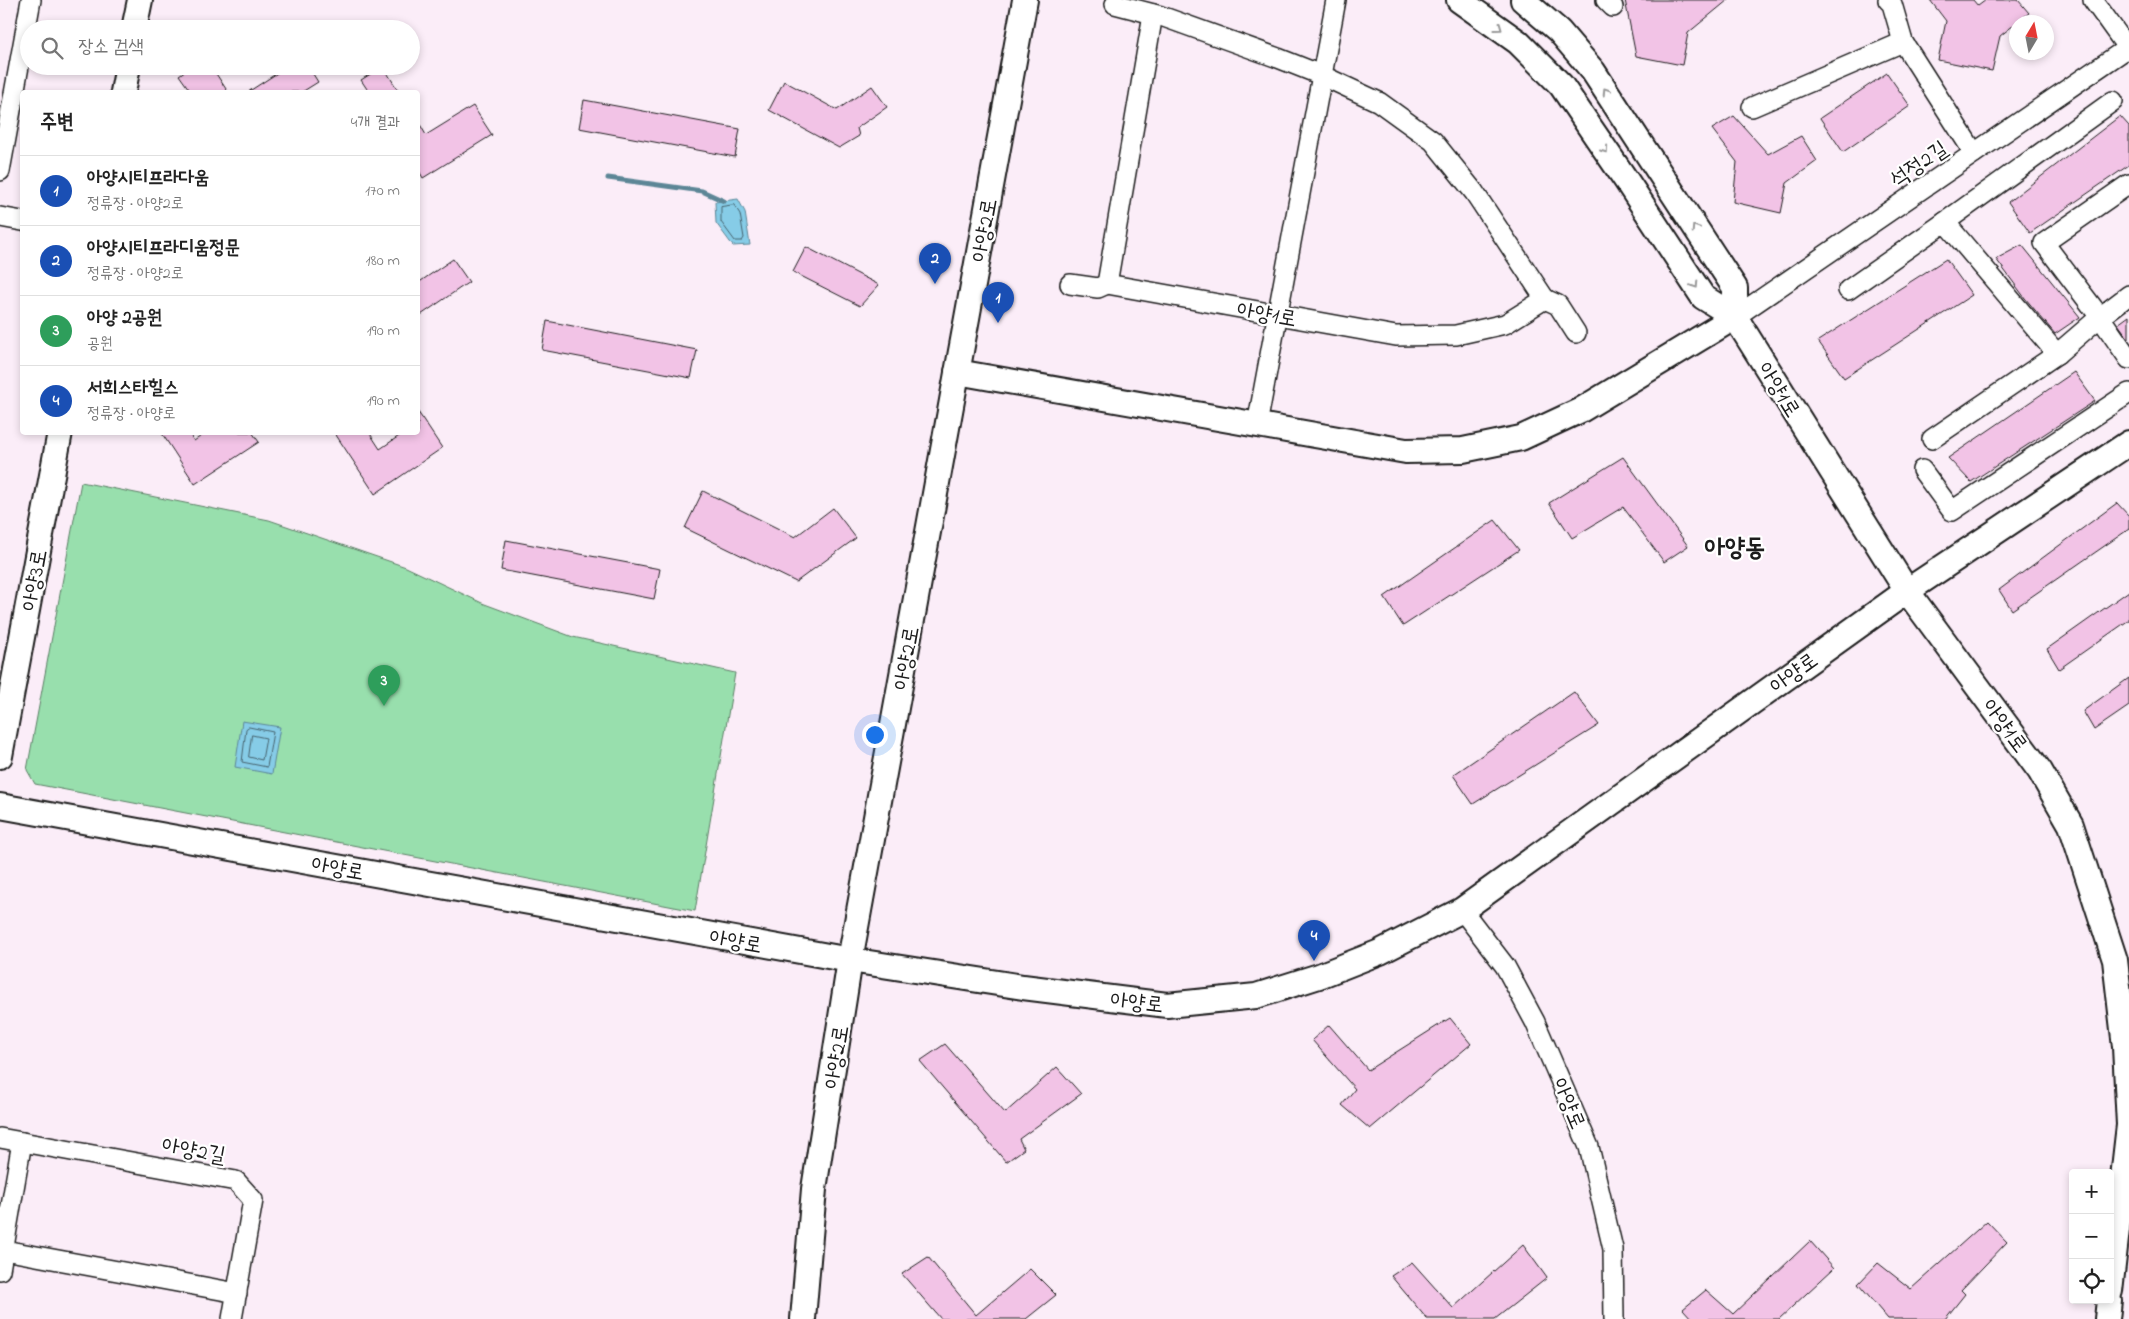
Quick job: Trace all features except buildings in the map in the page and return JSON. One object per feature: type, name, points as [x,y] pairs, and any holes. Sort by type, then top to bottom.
[{"type":"street","points":[[27,20],[31,0]]},
{"type":"street","points":[[136,20],[140,0]]},
{"type":"street","name":"아양2로","points":[[803,1319],[814,1189],[850,960],[1025,0]]},
{"type":"street","points":[[1257,425],[1336,0]]},
{"type":"street","name":"아양1로","points":[[1459,0],[1518,42],[1561,85],[1703,297],[1735,317],[1907,591],[2040,771],[2071,825],[2115,960],[2125,1047],[2129,1125],[2125,1186],[2114,1263]]},
{"type":"street","points":[[957,372],[1406,451],[1463,450],[1521,438],[1581,410],[1735,317],[1734,288],[1593,71],[1559,31],[1523,0]]},
{"type":"street","points":[[1888,0],[1892,4],[1903,42],[1974,153]]},
{"type":"street","name":"석정2길","points":[[1735,317],[2128,48],[2093,0]]},
{"type":"street","points":[[1115,4],[1153,14],[1321,75],[1379,102],[1433,141],[1474,192],[1545,299],[1558,305],[1576,332]]},
{"type":"street","points":[[1107,284],[1153,14]]},
{"type":"street","points":[[1752,107],[1903,42]]},
{"type":"street","points":[[0,171],[20,61]]},
{"type":"street","points":[[123,90],[126,75]]},
{"type":"street","points":[[1848,290],[2113,101]]},
{"type":"street","points":[[2129,184],[2044,243],[2129,358]]},
{"type":"street","points":[[0,218],[20,221]]},
{"type":"street","points":[[1945,222],[2057,354]]},
{"type":"street","name":"아양1로","points":[[1070,284],[1098,288],[1107,284],[1396,336],[1456,335],[1504,324],[1545,299]]},
{"type":"street","points":[[1932,439],[2057,354],[2129,294]]},
{"type":"street","points":[[1922,470],[1952,511],[2129,393]]},
{"type":"street","name":"아양3로","points":[[0,756],[59,435]]},
{"type":"street","name":"아양로","points":[[0,806],[850,960],[1033,988],[1167,1006],[1256,996],[1319,976],[1380,952],[1462,910],[1907,591],[2129,443]]},
{"type":"street","name":"아양로","points":[[1462,910],[1505,966],[1535,1022],[1589,1147],[1613,1248],[1614,1319]]},
{"type":"street","name":"아양2길","points":[[0,1138],[236,1181],[253,1200],[232,1319]]},
{"type":"street","points":[[0,1270],[22,1142]]},
{"type":"street","points":[[4,1250],[237,1292]]},
{"type":"street","points":[[2108,1319],[2109,1304]]},
{"type":"green space","points":[[81,482],[269,520],[406,567],[482,603],[573,637],[735,673],[695,911],[35,784],[27,770]]},
{"type":"water","points":[[738,199],[745,212],[750,245],[733,246],[716,223],[715,202]]},
{"type":"water","points":[[242,721],[280,727],[272,774],[235,767]]},
{"type":"waterway","points":[[608,178],[702,191],[724,201]]},
{"type":"place","name":"아양시티프라디움정문","points":[[935,284]]},
{"type":"place","name":"아양시티프라다움","points":[[998,323]]},
{"type":"place","name":"아양 2공원","points":[[384,706]]},
{"type":"place","name":"서희스타힐스","points":[[1314,961]]},
{"type":"district","name":"아양동","points":[[1735,546]]}]
